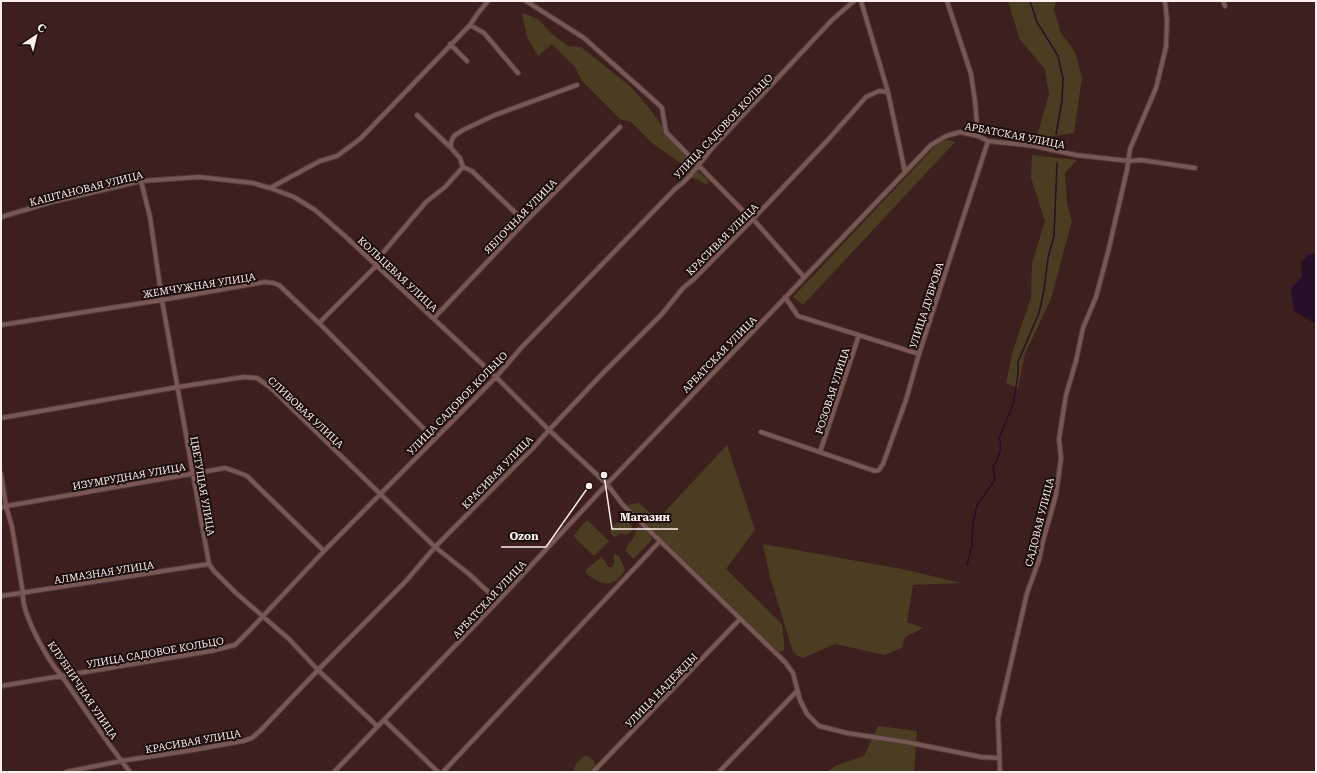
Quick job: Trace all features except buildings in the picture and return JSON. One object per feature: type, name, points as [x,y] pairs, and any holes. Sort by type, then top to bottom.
[{"type":"street","points":[[270,188],[320,161],[337,156],[360,139],[470,24],[488,1]]},
{"type":"street","points":[[526,1],[584,38],[657,103],[662,108],[666,132],[753,219],[804,278]]},
{"type":"street","name":"УЛИЦА САДОВОЕ КОЛЬЦО","points":[[1,686],[235,645],[380,493],[496,377],[522,347],[675,189],[683,184],[714,146],[832,20],[854,1]]},
{"type":"street","points":[[861,1],[888,92],[905,172]]},
{"type":"street","points":[[947,1],[971,74],[978,136]]},
{"type":"street","name":"САДОВАЯ УЛИЦА","points":[[1000,772],[998,719],[1027,593],[1039,560],[1056,495],[1061,458],[1060,439],[1066,395],[1076,361],[1083,328],[1096,297],[1108,252],[1131,144],[1156,88],[1166,48],[1167,20],[1165,1]]},
{"type":"street","points":[[470,24],[484,33],[518,73]]},
{"type":"street","points":[[450,44],[467,61]]},
{"type":"street","points":[[451,148],[451,142],[454,136],[463,130],[495,115],[577,85]]},
{"type":"street","name":"КРАСИВАЯ УЛИЦА","points":[[66,772],[252,738],[400,586],[435,547],[534,448],[604,372],[662,314],[683,288],[753,219],[826,142],[866,97],[879,91],[888,92]]},
{"type":"street","points":[[416,114],[460,158],[462,167]]},
{"type":"street","name":"ЯБЛОЧНАЯ УЛИЦА","points":[[434,318],[525,222],[620,127]]},
{"type":"street","name":"АРБАТСКАЯ УЛИЦА","points":[[334,772],[931,145],[946,136],[960,132],[978,136],[988,141],[1034,146],[1076,155],[1128,161],[1141,160],[1195,168]]},
{"type":"street","name":"УЛИЦА ДУБРОВА","points":[[820,452],[875,471],[879,470],[883,464],[906,400],[919,354],[988,141]]},
{"type":"street","points":[[462,167],[472,171],[525,222]]},
{"type":"street","points":[[319,323],[377,265],[381,255],[426,202],[445,187],[462,167]]},
{"type":"street","name":"КАШТАНОВАЯ УЛИЦА","points":[[1,217],[52,202],[140,181],[199,177],[253,183],[270,188]]},
{"type":"street","name":"ЦВЕТУЩАЯ УЛИЦА","points":[[140,181],[150,217],[162,300],[209,564]]},
{"type":"street","name":"КОЛЬЦЕВАЯ УЛИЦА","points":[[270,188],[294,197],[315,210],[434,318],[607,484],[623,505],[785,662],[793,673],[800,700],[807,714],[819,726],[847,733],[906,742],[981,757],[999,758]]},
{"type":"street","name":"ЖЕМЧУЖНАЯ УЛИЦА","points":[[1,325],[162,300],[265,282],[272,283],[279,285],[319,323],[434,439]]},
{"type":"street","points":[[785,297],[798,316],[919,354]]},
{"type":"street","name":"РОЗОВАЯ УЛИЦА","points":[[820,452],[859,336]]},
{"type":"street","name":"СЛИВОВАЯ УЛИЦА","points":[[1,418],[178,387],[244,377],[257,378],[271,388],[435,547],[469,574],[498,601]]},
{"type":"street","points":[[761,432],[820,452]]},
{"type":"street","name":"ИЗУМРУДНАЯ УЛИЦА","points":[[3,506],[225,468],[247,476],[324,551]]},
{"type":"street","name":"КЛУБНИЧНАЯ УЛИЦА","points":[[1,474],[3,506],[12,527],[25,611],[54,666],[63,676],[91,719],[130,772]]},
{"type":"street","points":[[443,772],[660,541]]},
{"type":"street","points":[[209,564],[236,593],[288,639],[377,726]]},
{"type":"street","name":"АЛМАЗНАЯ УЛИЦА","points":[[1,596],[209,564]]},
{"type":"street","name":"УЛИЦА НАДЕЖДЫ","points":[[593,772],[740,619]]},
{"type":"street","points":[[719,772],[797,691]]},
{"type":"street","points":[[384,720],[438,772]]},
{"type":"shaded area","points":[[1008,1],[1056,1],[1054,10],[1061,33],[1075,52],[1082,77],[1074,133],[1036,139],[1049,94],[1045,69],[1020,40]]},
{"type":"shaded area","points":[[522,13],[538,19],[552,34],[568,46],[581,47],[631,87],[650,109],[666,132],[692,162],[693,166],[709,181],[708,183],[705,184],[699,180],[686,176],[686,167],[652,143],[631,122],[620,119],[582,81],[575,67],[552,44],[538,56],[527,37]]},
{"type":"shaded area","points":[[947,140],[955,142],[803,305],[793,297],[939,142]]},
{"type":"shaded area","points":[[1032,155],[1077,160],[1065,173],[1067,203],[1072,221],[1051,299],[1025,354],[1018,388],[1006,383],[1013,350],[1031,298],[1032,263],[1045,221],[1031,178]]},
{"type":"shaded area","points":[[1308,254],[1316,254],[1316,324],[1294,311],[1291,289],[1302,276],[1301,262]]},
{"type":"shaded area","points":[[727,445],[755,530],[726,569],[782,624],[784,650],[781,652],[778,651],[627,505],[639,503],[658,519]]},
{"type":"shaded area","points":[[587,520],[609,541],[594,556],[573,536]]},
{"type":"shaded area","points":[[621,520],[627,521],[632,526],[631,532],[626,535],[620,533],[615,537],[610,531],[615,524]]},
{"type":"shaded area","points":[[639,526],[647,531],[652,539],[633,559],[626,551],[637,527]]},
{"type":"shaded area","points":[[763,544],[902,569],[961,583],[913,585],[907,622],[923,628],[905,637],[902,648],[884,655],[835,644],[803,658],[796,655],[794,649],[794,655],[770,577]]},
{"type":"shaded area","points":[[614,554],[619,556],[625,570],[616,581],[607,584],[602,583],[586,573],[586,570],[601,557],[608,567],[612,567],[614,564]]},
{"type":"shaded area","points":[[878,726],[917,731],[914,772],[827,772],[835,766],[864,756]]},
{"type":"shaded area","points":[[584,756],[594,761],[595,765],[588,772],[573,772],[576,764]]},
{"type":"waterway","points":[[1030,1],[1037,22],[1058,56],[1063,79],[1062,100],[1056,134]]},
{"type":"waterway","points":[[967,565],[972,545],[973,524],[977,505],[995,480],[993,466],[1000,452],[1001,445],[999,438],[1013,405],[1018,374],[1018,362],[1039,313],[1044,290],[1048,258],[1054,236],[1057,163]]},
{"type":"place","name":"Магазин","points":[[604,475]]},
{"type":"place","name":"Ozon","points":[[589,486]]}]
